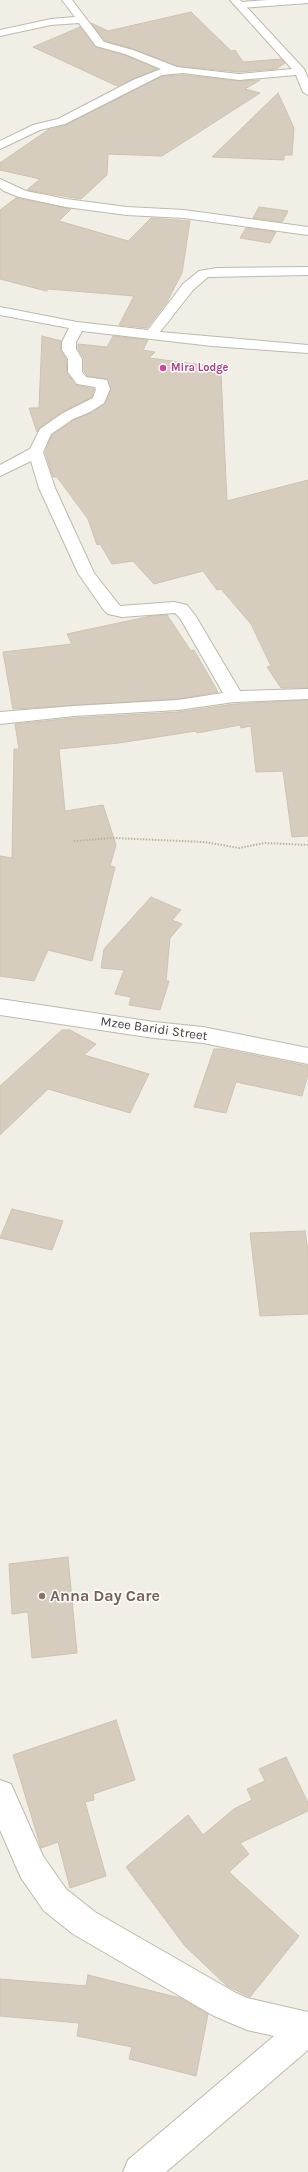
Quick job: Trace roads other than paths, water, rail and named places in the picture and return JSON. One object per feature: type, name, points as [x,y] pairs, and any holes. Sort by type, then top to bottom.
[{"type":"street","points":[[67,0],[80,20],[100,44],[129,52],[174,70],[239,77],[300,71]]},
{"type":"street","points":[[238,3],[307,0]]},
{"type":"street","points":[[238,3],[300,71],[308,92]]},
{"type":"street","points":[[0,33],[51,22],[80,20]]},
{"type":"street","points":[[0,146],[37,127],[61,122],[150,76],[174,70]]},
{"type":"street","points":[[0,183],[23,194],[66,203],[126,211],[184,214],[308,231]]},
{"type":"street","points":[[152,335],[188,287],[204,274],[217,272],[308,271]]},
{"type":"street","points":[[0,311],[77,326],[152,335],[308,349]]},
{"type":"street","points":[[0,471],[36,452],[45,432],[68,416],[86,409],[99,400],[103,389],[102,383],[82,381],[75,372],[75,359],[73,353],[69,350],[69,342],[77,326]]},
{"type":"street","points":[[36,452],[47,488],[86,573],[109,605],[114,610],[122,612],[174,607],[181,609],[187,615],[234,697]]},
{"type":"street","points":[[0,718],[74,711],[178,705],[234,697],[308,694]]},
{"type":"street","name":"Mzee Baridi Street","points":[[0,1007],[29,1010],[154,1030],[203,1035],[308,1056]]},
{"type":"street","points":[[0,1795],[32,1867],[55,1900],[84,1923],[225,2006],[247,2014],[308,2028]]},
{"type":"street","points":[[140,2172],[308,2028]]},
{"type":"place","name":"Mira Lodge","points":[[163,368]]},
{"type":"place","name":"Anna Day Care","points":[[42,1596]]}]
